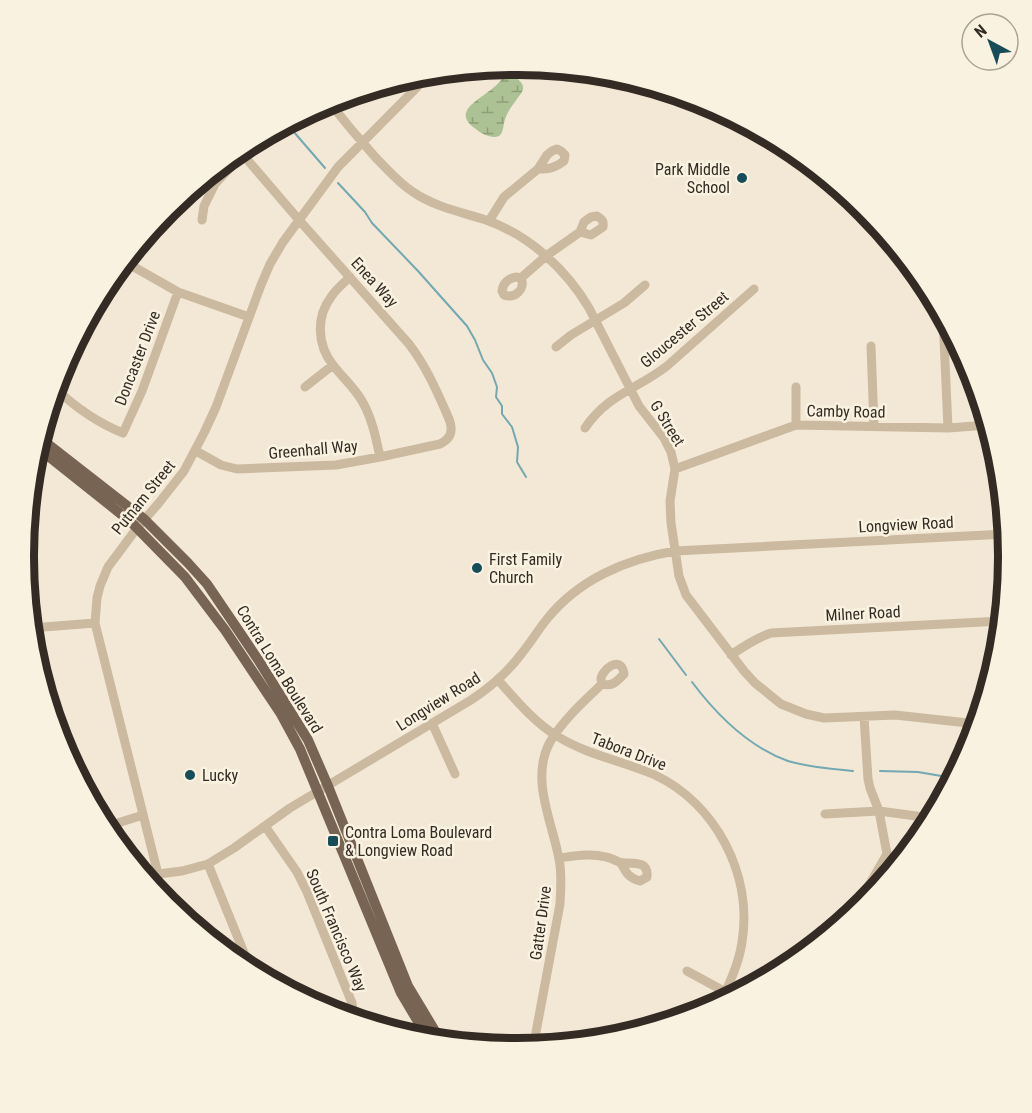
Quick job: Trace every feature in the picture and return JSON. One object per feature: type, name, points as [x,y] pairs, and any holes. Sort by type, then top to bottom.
[{"type":"main road","name":"Contra Loma Boulevard","points":[[48,445],[207,584],[289,707],[308,740],[328,786],[408,986],[435,1031]]},
{"type":"main road","name":"Contra Loma Boulevard","points":[[46,453],[141,524],[225,630],[281,714],[300,749],[401,993],[422,1029]]},
{"type":"street","name":"Putnam Street","points":[[158,878],[95,623],[97,598],[104,576],[113,559],[172,487],[196,451],[216,407],[270,264],[298,220],[338,167],[419,85]]},
{"type":"street","name":"G Street","points":[[336,110],[391,174],[412,192],[435,203],[489,221],[523,238],[546,256],[574,286],[596,320],[645,415],[667,443],[673,457],[675,469],[670,501],[679,576],[686,596],[754,683],[781,704],[824,718],[896,716],[968,723]]},
{"type":"street","name":"Enea Way","points":[[246,158],[409,344],[429,374],[452,428],[447,440],[435,446]]},
{"type":"street","points":[[489,221],[504,197],[538,169]]},
{"type":"street","points":[[202,220],[204,206],[221,177]]},
{"type":"street","points":[[522,278],[546,256],[580,232]]},
{"type":"street","points":[[132,265],[178,292],[249,317]]},
{"type":"street","points":[[350,277],[326,304],[322,317],[321,338],[326,355],[356,391],[364,405],[373,425],[380,457]]},
{"type":"street","points":[[556,347],[624,303],[645,285]]},
{"type":"street","name":"Gloucester Street","points":[[585,428],[600,409],[667,366],[754,288]]},
{"type":"street","name":"Doncaster Drive","points":[[63,395],[108,427],[123,433],[142,391],[178,292]]},
{"type":"street","points":[[944,336],[948,428]]},
{"type":"street","points":[[871,346],[874,426]]},
{"type":"street","points":[[305,387],[333,365]]},
{"type":"street","points":[[796,387],[796,425]]},
{"type":"street","name":"Camby Road","points":[[675,469],[796,425],[948,428],[979,426]]},
{"type":"street","name":"Greenhall Way","points":[[196,451],[227,467],[243,469],[336,465],[435,446]]},
{"type":"street","name":"Longview Road","points":[[158,874],[208,864],[234,849],[290,808],[471,700],[498,680],[523,652],[547,619],[563,603],[585,585],[615,567],[652,555],[675,551],[997,535]]},
{"type":"street","name":"Milner Road","points":[[731,655],[761,636],[771,633],[993,621]]},
{"type":"street","points":[[40,627],[95,623]]},
{"type":"street","name":"Tabora Drive","points":[[498,680],[528,712],[556,735],[578,747],[664,780],[694,802],[710,819],[724,840],[735,866],[744,910],[741,951],[731,987]]},
{"type":"street","name":"Gatter Drive","points":[[536,1037],[560,904],[561,884],[559,858],[542,783],[544,760],[550,742],[569,717],[602,684]]},
{"type":"street","points":[[864,717],[868,779],[879,811],[887,854],[870,883]]},
{"type":"street","points":[[432,723],[455,774]]},
{"type":"street","points":[[825,814],[879,811],[921,817]]},
{"type":"street","points":[[116,824],[143,815]]},
{"type":"street","name":"South Francisco Way","points":[[265,826],[297,872],[307,892],[353,1009]]},
{"type":"street","points":[[559,858],[596,855],[612,858],[621,863]]},
{"type":"street","points":[[208,864],[245,955]]},
{"type":"street","points":[[687,971],[723,991]]},
{"type":"green space","points":[[512,75],[522,83],[523,89],[507,114],[500,135],[493,137],[479,132],[469,124],[466,112],[474,102],[503,78]]},
{"type":"waterway","points":[[293,131],[325,168]]},
{"type":"waterway","points":[[338,183],[467,326],[483,360],[492,373],[497,387],[496,397],[502,406],[502,414],[512,427],[518,447],[517,462],[526,477]]},
{"type":"waterway","points":[[659,639],[686,675]]},
{"type":"waterway","points":[[692,682],[734,728],[774,755],[803,765],[853,771]]},
{"type":"waterway","points":[[880,771],[918,772],[944,776]]},
{"type":"place","name":"Park Middle School","points":[[742,178]]},
{"type":"place","name":"First Family Church","points":[[477,568]]},
{"type":"place","name":"Lucky","points":[[190,775]]},
{"type":"place","name":"Contra Loma Boulevard & Longview Road","points":[[333,841]]}]
